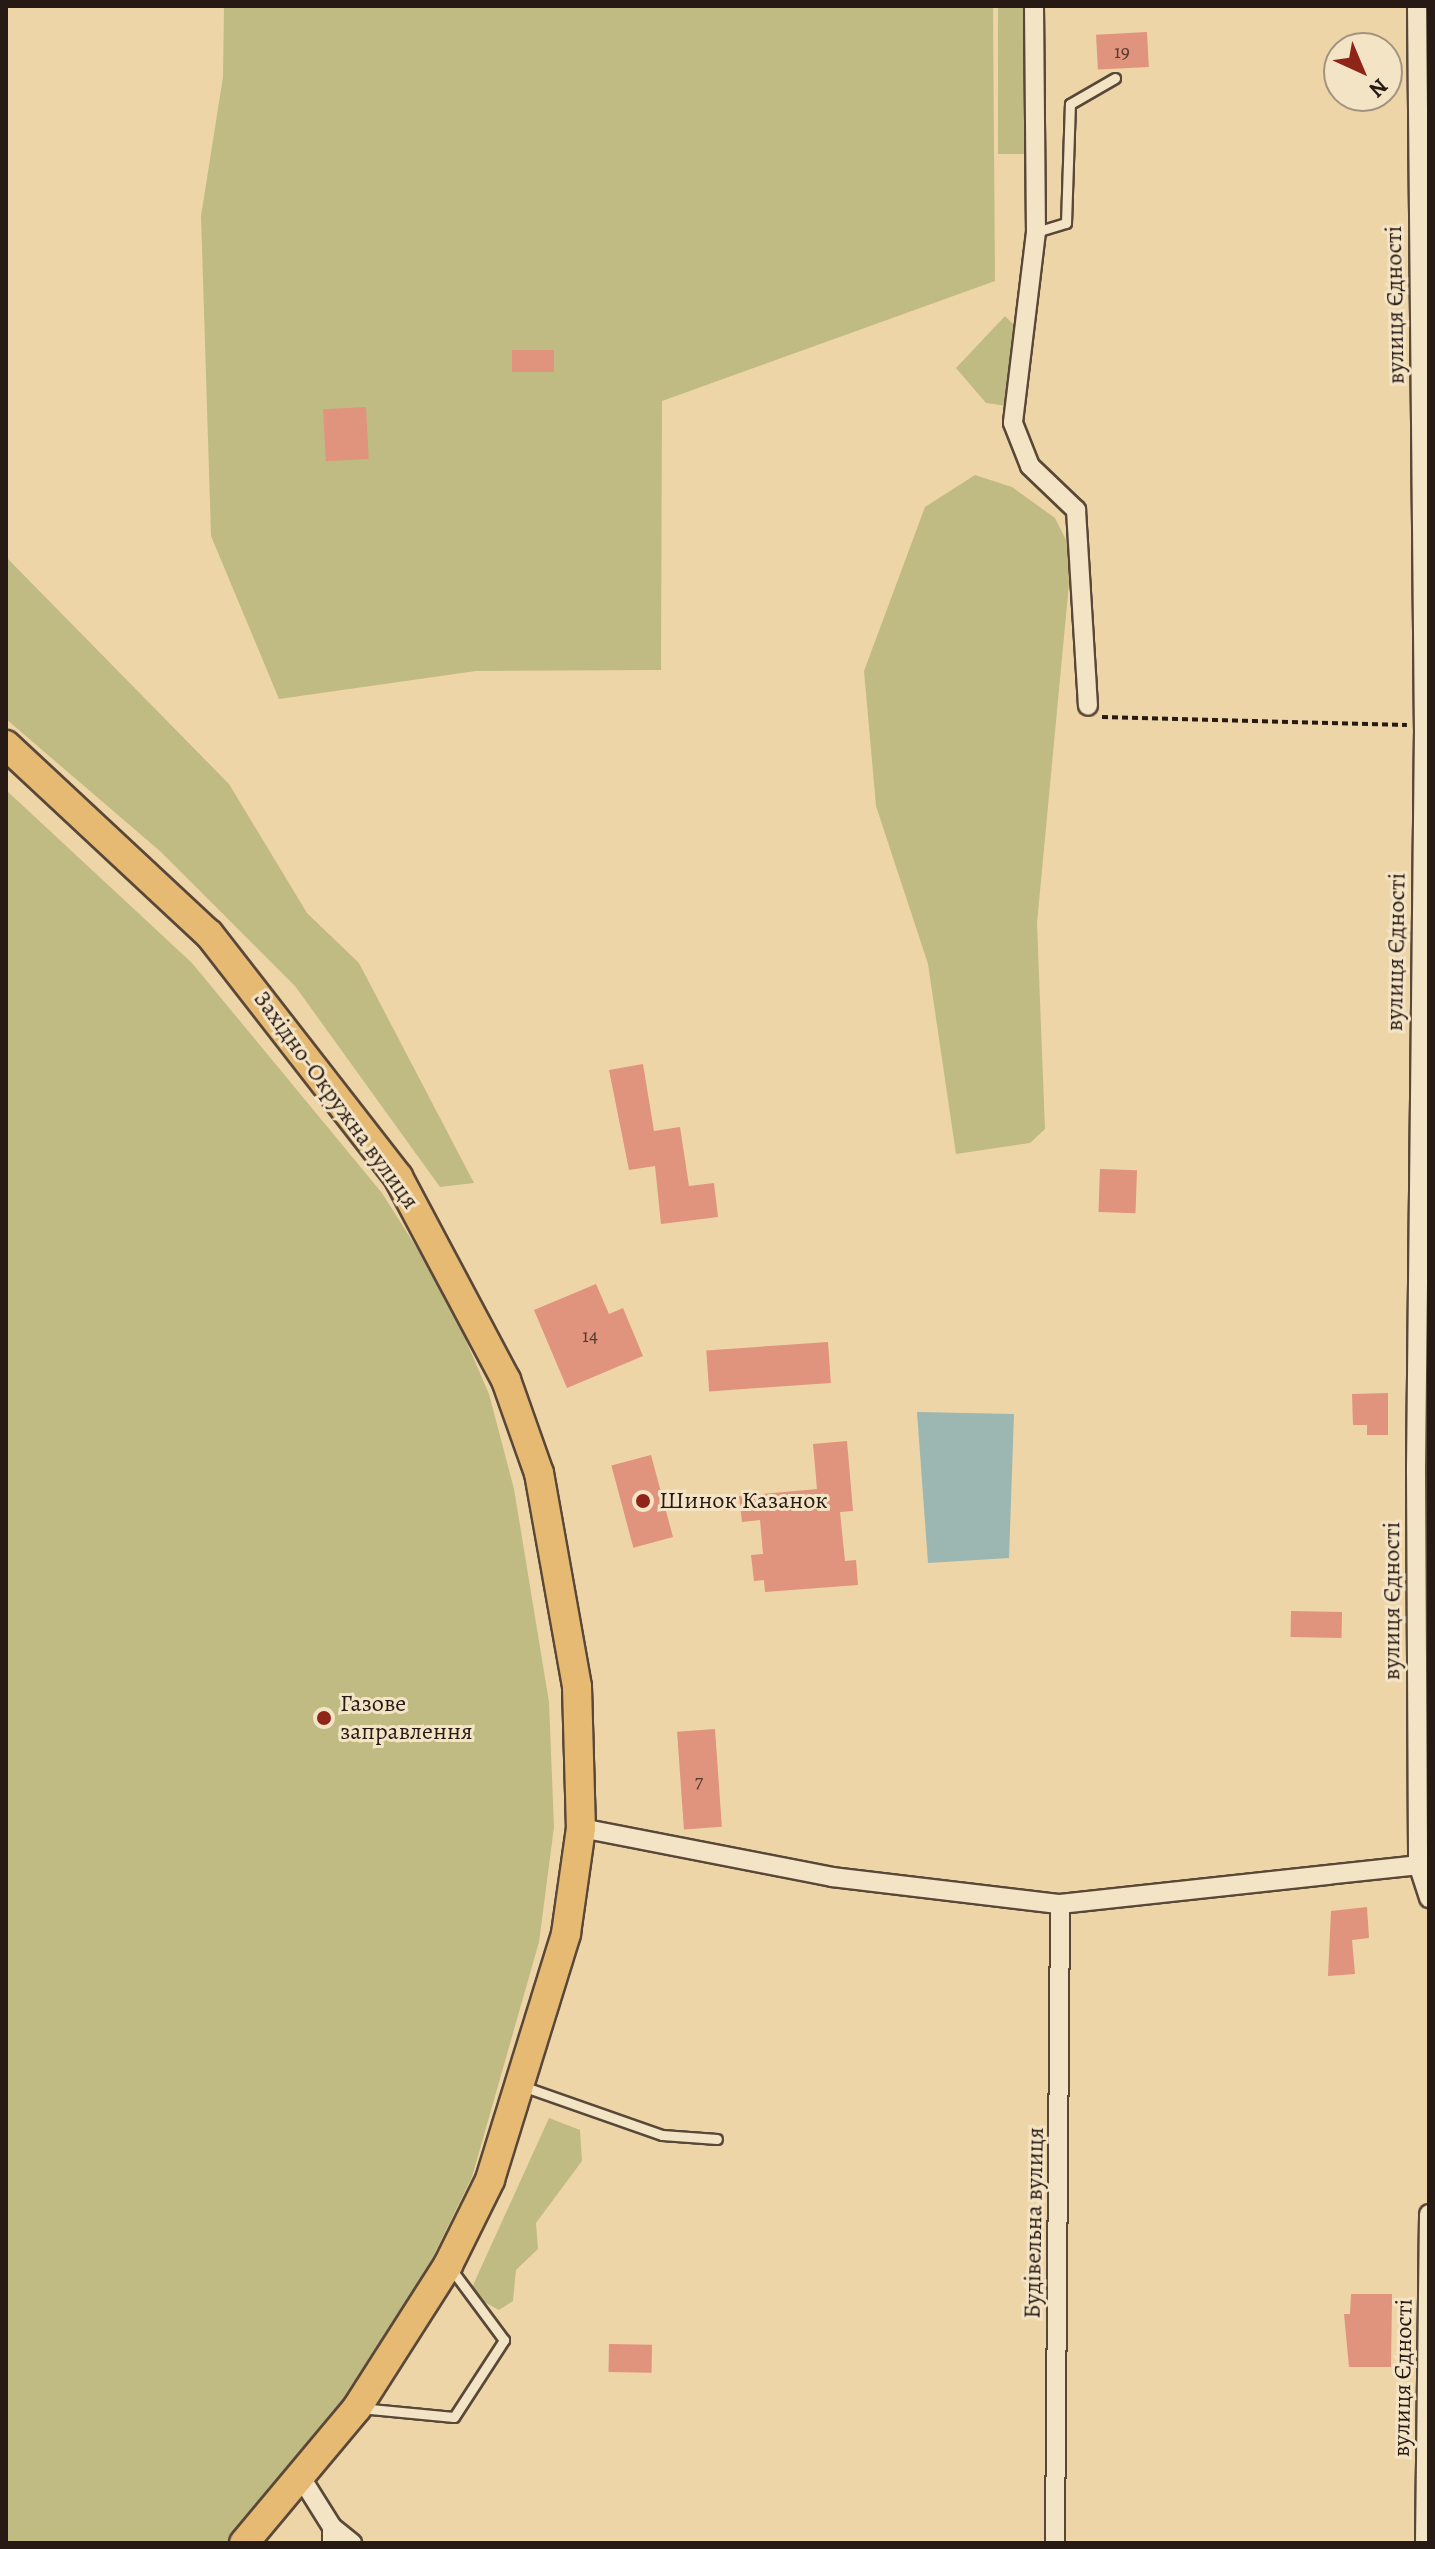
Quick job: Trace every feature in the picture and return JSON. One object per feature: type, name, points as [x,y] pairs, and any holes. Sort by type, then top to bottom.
[{"type":"main road","name":"Західно-Окружна вулиця","points":[[6,745],[134,858],[271,1005],[398,1177],[458,1281],[506,1380],[539,1473],[577,1687],[581,1828],[566,1934],[525,2087],[448,2265],[357,2408],[302,2479],[244,2543]]},
{"type":"street","points":[[1034,6],[1036,232],[1013,423],[1030,466],[1076,510],[1088,706]]},
{"type":"street","name":"вулиця Єдності","points":[[1417,6],[1424,729],[1424,1864],[1429,1898]]},
{"type":"street","points":[[581,1828],[832,1877],[1060,1904],[1424,1864]]},
{"type":"street","name":"Будівельна вулиця","points":[[1055,2543],[1060,1904]]},
{"type":"street","name":"вулиця Єдності","points":[[1425,2543],[1429,2214]]},
{"type":"street","points":[[302,2479],[328,2528],[352,2543]]},
{"type":"lane","points":[[1036,232],[1066,223],[1070,104],[1115,78]]},
{"type":"lane","points":[[525,2087],[662,2135],[717,2139]]},
{"type":"lane","points":[[357,2408],[454,2417],[504,2340],[448,2265]]},
{"type":"path","points":[[1088,706],[1107,721],[1377,720],[1424,729]]},
{"type":"shaded area","points":[[224,6],[993,6],[995,281],[662,401],[661,670],[476,671],[279,699],[211,536],[201,216],[223,77]]},
{"type":"shaded area","points":[[998,6],[1026,6],[1026,154],[998,154]]},
{"type":"shaded area","points":[[1005,316],[1028,339],[1031,370],[1007,406],[986,403],[956,368]]},
{"type":"shaded area","points":[[975,475],[1012,487],[1055,518],[1072,552],[1037,923],[1045,1129],[1030,1143],[956,1154],[928,964],[876,806],[864,671],[925,507]]},
{"type":"shaded area","points":[[6,557],[229,784],[307,913],[359,963],[474,1183],[440,1187],[295,986],[161,852],[6,719]]},
{"type":"shaded area","points":[[6,790],[192,963],[382,1193],[446,1294],[489,1394],[514,1489],[549,1702],[554,1827],[539,1942],[472,2177],[431,2261],[343,2402],[229,2543],[6,2543]]},
{"type":"shaded area","points":[[549,2118],[580,2130],[582,2161],[536,2223],[538,2249],[516,2270],[513,2301],[499,2310],[469,2294]]},
{"type":"water","points":[[917,1412],[1014,1414],[1009,1558],[928,1563]]},
{"type":"building","points":[[1147,32],[1149,67],[1098,70],[1096,35]]},
{"type":"building","points":[[512,350],[554,350],[554,372],[512,372]]},
{"type":"building","points":[[366,407],[369,459],[326,461],[323,409]]},
{"type":"building","points":[[643,1064],[654,1131],[680,1127],[689,1186],[714,1183],[718,1217],[661,1224],[655,1166],[629,1170],[609,1070]]},
{"type":"building","points":[[1100,1169],[1137,1170],[1135,1213],[1098,1212]]},
{"type":"building","points":[[596,1284],[609,1314],[623,1308],[643,1356],[567,1388],[534,1310]]},
{"type":"building","points":[[828,1342],[831,1383],[709,1391],[706,1351]]},
{"type":"building","points":[[1388,1393],[1388,1435],[1367,1435],[1367,1425],[1353,1425],[1352,1394]]},
{"type":"building","points":[[847,1441],[853,1511],[840,1512],[845,1561],[856,1560],[858,1585],[765,1592],[764,1580],[754,1581],[751,1555],[763,1554],[760,1520],[742,1522],[739,1496],[817,1489],[813,1444]]},
{"type":"building","points":[[651,1455],[673,1537],[633,1548],[611,1466]]},
{"type":"building","points":[[1291,1611],[1342,1612],[1342,1638],[1291,1637]]},
{"type":"building","points":[[715,1729],[722,1827],[684,1829],[677,1732]]},
{"type":"building","points":[[1367,1907],[1369,1938],[1352,1940],[1355,1974],[1328,1976],[1331,1911]]},
{"type":"building","points":[[1351,2294],[1392,2294],[1391,2367],[1349,2367],[1344,2314],[1350,2314]]},
{"type":"building","points":[[609,2344],[652,2345],[652,2373],[609,2372]]},
{"type":"place","name":"Шинок Казанок","points":[[643,1501]]},
{"type":"place","name":"Газове заправлення","points":[[324,1718]]}]
